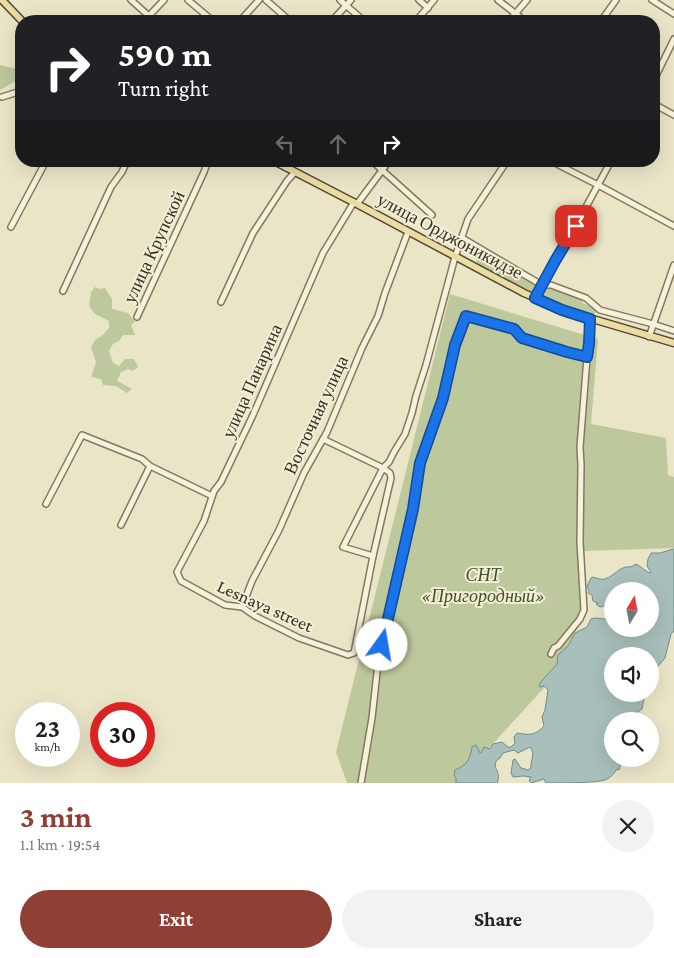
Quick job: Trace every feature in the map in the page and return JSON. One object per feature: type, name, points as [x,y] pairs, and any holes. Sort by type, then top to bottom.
[{"type":"main road","points":[[2,0],[16,15]]},
{"type":"main road","name":"улица Орджоникидзе","points":[[287,168],[535,298],[562,310],[674,343]]},
{"type":"street","points":[[131,0],[142,15]]},
{"type":"street","points":[[150,15],[164,0]]},
{"type":"street","points":[[188,0],[206,15]]},
{"type":"street","points":[[245,15],[259,0]]},
{"type":"street","points":[[266,0],[283,15]]},
{"type":"street","points":[[340,0],[357,15]]},
{"type":"street","points":[[338,15],[351,0]]},
{"type":"street","points":[[419,0],[428,8]]},
{"type":"street","points":[[422,15],[434,0]]},
{"type":"street","points":[[498,0],[516,14],[528,0]]},
{"type":"street","points":[[605,15],[616,0]]},
{"type":"street","points":[[652,0],[674,14]]},
{"type":"street","points":[[660,68],[674,39]]},
{"type":"street","points":[[2,97],[15,93]]},
{"type":"street","points":[[660,107],[674,114]]},
{"type":"street","points":[[11,227],[43,167]]},
{"type":"street","points":[[63,291],[111,187],[125,167]]},
{"type":"street","name":"улица Крупской","points":[[137,317],[206,167]]},
{"type":"street","points":[[379,167],[432,215]]},
{"type":"street","name":"улица Панарина","points":[[177,572],[204,521],[214,491],[221,482],[253,415],[324,253],[355,203],[384,167]]},
{"type":"street","points":[[323,439],[383,468],[390,474],[391,478],[373,556],[343,547],[383,468],[389,462],[405,434],[455,257],[468,219],[503,167]]},
{"type":"street","points":[[563,167],[674,226]]},
{"type":"street","points":[[535,298],[608,167]]},
{"type":"street","points":[[221,302],[253,233],[295,172]]},
{"type":"street","name":"Восточная улица","points":[[242,607],[252,581],[279,530],[304,473],[323,439],[362,348],[378,316],[384,293],[408,232]]},
{"type":"street","points":[[462,238],[542,284],[551,284],[586,298],[600,310],[674,331]]},
{"type":"street","points":[[649,337],[674,265]]},
{"type":"street","points":[[362,783],[378,663],[413,509],[420,463],[443,398],[455,345],[466,316],[514,329],[522,338],[587,357]]},
{"type":"street","points":[[551,654],[554,648],[558,646],[580,619],[584,610],[580,542],[580,447],[590,319]]},
{"type":"street","points":[[46,504],[82,435],[142,459],[150,466],[212,496]]},
{"type":"street","points":[[121,525],[150,466]]},
{"type":"street","name":"Lesnaya street","points":[[177,572],[181,581],[218,602],[225,605],[242,607],[255,616],[299,638],[348,655],[354,653],[373,556]]},
{"type":"green space","points":[[0,65],[15,69],[15,82],[0,90]]},
{"type":"green space","points":[[479,252],[482,257],[489,255],[540,285],[534,293],[478,264],[476,260]]},
{"type":"green space","points":[[543,286],[550,286],[583,298],[582,303],[596,308],[598,311],[592,316],[567,309],[541,298]]},
{"type":"green space","points":[[95,287],[105,288],[112,299],[112,309],[128,313],[135,322],[131,325],[135,335],[123,335],[119,341],[113,344],[109,351],[113,363],[119,366],[125,359],[134,359],[138,367],[133,371],[128,369],[121,372],[117,381],[132,389],[127,393],[116,386],[103,385],[101,379],[91,377],[96,362],[91,347],[95,340],[109,328],[109,321],[95,314],[89,306],[91,292]]},
{"type":"green space","name":"СНТ «Пригородный»","points":[[450,294],[598,339],[591,424],[666,438],[668,475],[674,477],[674,548],[583,551],[585,614],[543,689],[457,783],[347,783],[336,752]]},
{"type":"water","points":[[674,549],[674,631],[671,634],[665,658],[659,665],[659,647],[604,647],[604,702],[643,702],[642,709],[638,712],[604,712],[604,767],[620,767],[619,770],[617,769],[609,778],[600,781],[546,783],[544,779],[531,783],[529,780],[531,777],[513,777],[511,773],[513,760],[515,759],[521,768],[528,770],[531,768],[533,755],[530,747],[518,753],[514,750],[503,753],[496,761],[497,783],[456,783],[455,770],[467,762],[472,747],[476,745],[481,753],[484,747],[490,749],[493,744],[502,742],[511,747],[515,743],[514,737],[517,733],[532,734],[538,732],[544,726],[542,717],[548,690],[544,686],[540,687],[539,684],[557,664],[558,655],[568,646],[575,633],[587,627],[591,619],[604,619],[604,638],[659,638],[659,582],[604,582],[604,606],[600,607],[596,604],[598,603],[593,601],[592,595],[588,593],[587,586],[592,577],[600,579],[609,578],[621,569],[636,564],[650,573],[647,566],[651,553],[660,553]]},
{"type":"route","points":[[382,645],[413,509],[420,463],[443,398],[455,345],[466,316],[514,329],[522,338],[587,357],[590,319],[562,310],[535,298],[576,226]]}]
